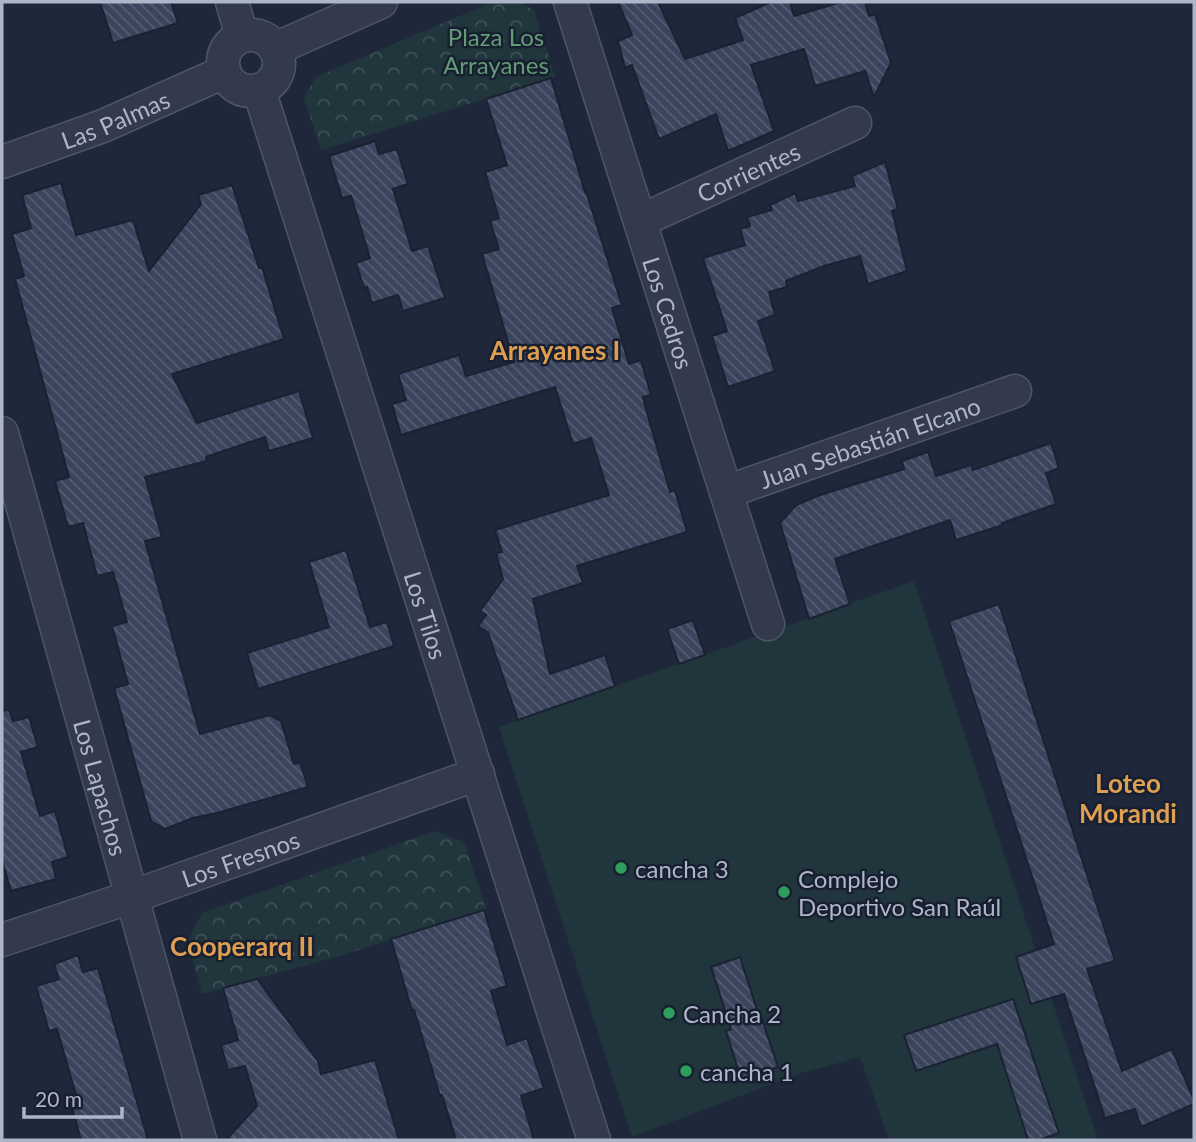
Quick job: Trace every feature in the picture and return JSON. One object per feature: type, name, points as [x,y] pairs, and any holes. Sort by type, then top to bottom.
[{"type":"street","points":[[232,2],[242,36]]},
{"type":"street","points":[[275,49],[381,2]]},
{"type":"street","name":"Los Cedros","points":[[570,2],[768,624]]},
{"type":"street","points":[[242,36],[261,37],[269,41],[275,49],[278,68],[275,78],[259,90],[242,90],[228,79],[224,72],[222,61],[226,50],[233,41],[242,36]]},
{"type":"street","name":"Las Palmas","points":[[2,162],[103,126],[224,72]]},
{"type":"street","name":"Los Tilos","points":[[259,90],[594,1140]]},
{"type":"street","name":"Corrientes","points":[[640,221],[855,123]]},
{"type":"street","name":"Juan Sebastián Elcano","points":[[726,492],[1015,391]]},
{"type":"street","name":"Los Lapachos","points":[[2,433],[200,1140]]},
{"type":"street","name":"Los Fresnos","points":[[2,940],[478,774]]},
{"type":"green space","name":"Plaza Los Arrayanes","points":[[493,2],[518,2],[534,10],[555,77],[321,150],[304,98],[316,77]]},
{"type":"green space","name":"Complejo Deportivo San Raúl","points":[[914,581],[1098,1140],[889,1140],[860,1057],[798,1074],[632,1137],[499,727]]},
{"type":"green space","points":[[435,831],[464,842],[486,909],[343,955],[202,994],[188,941],[202,913]]},
{"type":"building","points":[[100,2],[171,2],[178,23],[113,43]]},
{"type":"building","points":[[618,2],[658,2],[685,59],[743,40],[735,18],[771,2],[790,2],[794,16],[841,2],[865,2],[869,16],[875,14],[891,63],[874,97],[865,71],[815,86],[804,49],[751,65],[774,131],[728,151],[716,114],[659,139],[632,65],[625,68],[618,41],[632,35]]},
{"type":"building","points":[[551,78],[622,305],[612,308],[629,364],[641,360],[651,395],[643,397],[649,420],[670,492],[675,490],[687,532],[577,566],[583,583],[533,599],[550,674],[605,655],[615,686],[518,720],[488,633],[478,626],[486,615],[480,611],[503,579],[496,553],[502,552],[495,530],[609,495],[591,438],[573,444],[555,387],[401,435],[392,404],[406,400],[398,374],[459,355],[466,376],[514,362],[482,254],[499,249],[490,221],[499,218],[485,172],[507,165],[486,99]]},
{"type":"building","points":[[375,141],[379,154],[397,149],[408,184],[393,189],[412,251],[428,246],[445,298],[403,311],[398,295],[372,303],[367,287],[364,288],[356,263],[370,258],[351,196],[342,198],[329,156]]},
{"type":"building","points":[[885,162],[898,209],[892,211],[907,271],[868,284],[860,256],[786,281],[787,287],[769,292],[775,315],[758,321],[775,371],[728,387],[712,336],[727,331],[703,258],[745,245],[740,229],[750,226],[747,217],[772,210],[770,205],[795,193],[798,201],[855,186],[852,176]]},
{"type":"building","points":[[61,183],[76,235],[133,220],[149,271],[201,204],[198,195],[232,185],[259,268],[262,267],[284,339],[172,374],[197,423],[299,391],[313,438],[269,451],[265,437],[206,457],[207,461],[145,477],[162,537],[145,541],[200,734],[270,715],[281,721],[294,764],[300,762],[308,787],[193,818],[165,829],[151,821],[114,688],[128,684],[112,626],[127,622],[113,572],[97,576],[83,523],[68,527],[55,481],[69,477],[15,279],[24,276],[12,234],[31,228],[22,195]]},
{"type":"building","points":[[1051,443],[1059,468],[1046,473],[1056,504],[956,540],[950,520],[835,559],[850,604],[809,619],[780,523],[796,505],[904,469],[902,461],[928,452],[936,476],[971,465],[973,470]]},
{"type":"building","points":[[346,550],[370,627],[387,622],[394,646],[258,689],[247,653],[329,627],[309,562]]},
{"type":"building","points":[[999,604],[1115,961],[1087,969],[1122,1071],[1172,1049],[1194,1100],[1194,1104],[1141,1127],[1135,1109],[1105,1118],[1064,994],[1031,1004],[1016,957],[1054,944],[949,621]]},
{"type":"building","points":[[693,620],[705,655],[679,664],[667,629]]},
{"type":"building","points":[[9,710],[13,721],[29,717],[38,747],[21,752],[40,816],[55,811],[68,857],[52,862],[56,879],[11,891],[2,860],[2,711]]},
{"type":"building","points":[[484,910],[507,986],[491,991],[507,1045],[527,1038],[544,1088],[521,1096],[534,1140],[456,1140],[414,1010],[412,1011],[391,939]]},
{"type":"building","points":[[78,955],[83,972],[98,968],[148,1140],[81,1140],[69,1097],[76,1095],[57,1029],[49,1031],[36,986],[59,979],[54,964]]},
{"type":"building","points":[[740,957],[778,1067],[741,1079],[726,1031],[731,1029],[711,967]]},
{"type":"building","points":[[257,979],[318,1061],[321,1074],[375,1060],[399,1140],[226,1140],[257,1106],[245,1066],[228,1070],[221,1045],[238,1040],[223,988]]},
{"type":"building","points":[[1013,999],[1059,1133],[1039,1140],[1028,1140],[997,1044],[916,1071],[904,1035]]},
{"type":"place","name":"cancha 3","points":[[621,868]]},
{"type":"place","name":"Complejo Deportivo San Raúl","points":[[784,892]]},
{"type":"place","name":"Cancha 2","points":[[669,1013]]},
{"type":"place","name":"cancha 1","points":[[686,1071]]},
{"type":"district","name":"Arrayanes I","points":[[555,350]]},
{"type":"district","name":"Loteo Morandi","points":[[1128,798]]},
{"type":"district","name":"Cooperarq II","points":[[242,946]]}]
